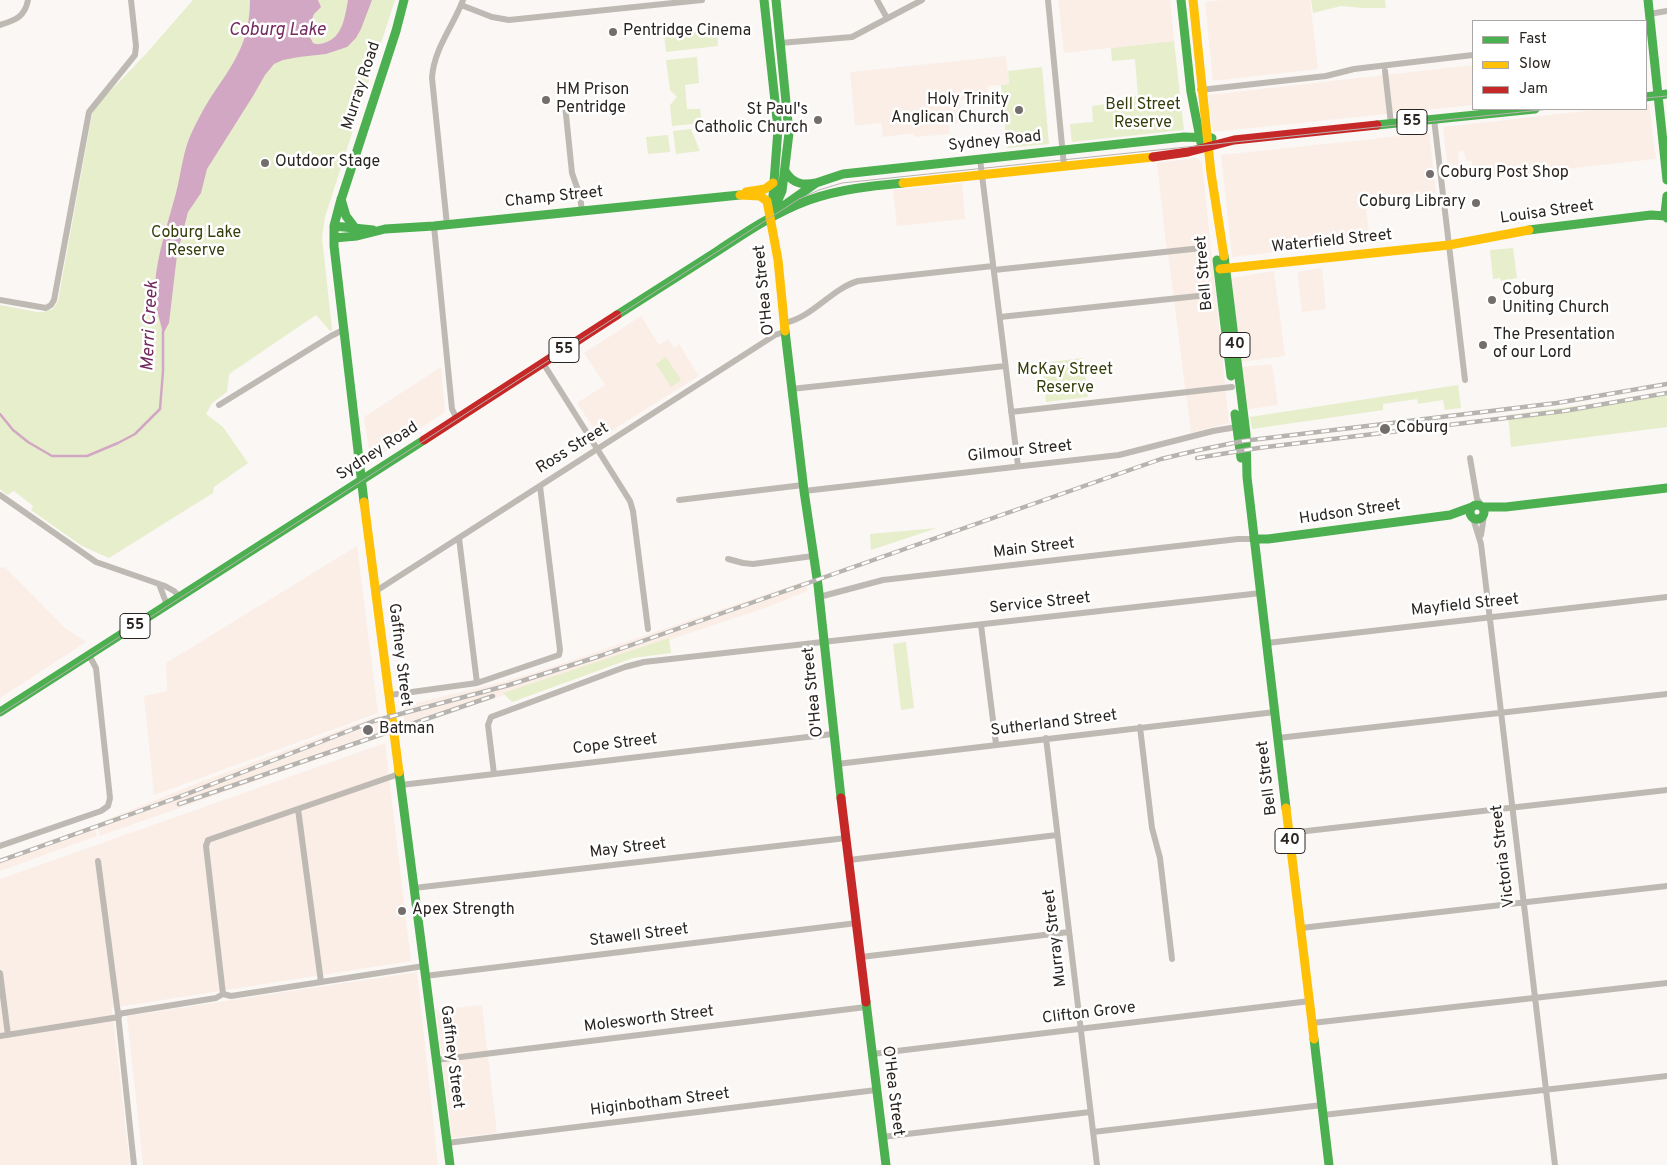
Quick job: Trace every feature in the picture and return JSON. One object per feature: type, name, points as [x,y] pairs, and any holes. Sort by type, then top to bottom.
[{"type":"main road","name":"Murray Road","points":[[334,238],[334,226],[341,199],[396,31],[404,0]]},
{"type":"main road","points":[[764,0],[778,130],[771,216]]},
{"type":"main road","points":[[771,216],[780,196],[785,170],[788,128],[776,0]]},
{"type":"main road","points":[[1648,0],[1649,36],[1663,95],[1667,180]]},
{"type":"main road","points":[[1181,3],[1193,2]]},
{"type":"main road","name":"Bell Street","points":[[1193,2],[1202,90],[1203,137]]},
{"type":"main road","name":"Bell Street","points":[[1181,3],[1191,92],[1211,173],[1222,269],[1232,387],[1241,459],[1247,477]]},
{"type":"main road","points":[[1647,97],[1663,95]]},
{"type":"main road","name":"Sydney Road","points":[[771,216],[836,191],[863,187],[1137,159],[1206,148],[1234,140],[1525,110]]},
{"type":"main road","name":"Sydney Road","points":[[0,712],[771,216],[792,198],[816,183],[843,174],[1062,150],[1203,137],[1234,140]]},
{"type":"main road","points":[[785,170],[791,180],[797,183],[809,185],[816,183]]},
{"type":"main road","name":"Champ Street","points":[[334,226],[376,230],[447,225],[736,195],[765,189],[773,182]]},
{"type":"main road","name":"Champ Street","points":[[736,195],[763,197],[767,201],[771,216]]},
{"type":"main road","points":[[1666,213],[1667,196]]},
{"type":"main road","points":[[341,199],[346,216],[356,228]]},
{"type":"main road","name":"Louisa Street","points":[[1448,245],[1512,232],[1666,213]]},
{"type":"main road","name":"O'Hea Street","points":[[771,216],[778,260],[803,488],[819,597],[836,764],[886,1165]]},
{"type":"main road","name":"Champ Street","points":[[334,238],[357,236],[376,230]]},
{"type":"main road","name":"Gaffney Street","points":[[334,238],[361,480],[450,1165]]},
{"type":"main road","name":"Waterfield Street","points":[[1222,269],[1448,245]]},
{"type":"main road","name":"Bell Street","points":[[1222,269],[1246,434],[1247,477],[1254,539],[1329,1165]]},
{"type":"main road","points":[[1483,511],[1667,488]]},
{"type":"main road","points":[[1477,505],[1483,511],[1478,520],[1470,514],[1472,507],[1477,505]]},
{"type":"main road","name":"Hudson Street","points":[[1254,539],[1268,539],[1450,515],[1472,507]]},
{"type":"main road","name":"Hudson Street","points":[[1450,515],[1473,518]]},
{"type":"street","points":[[0,25],[16,20],[21,16],[28,0]]},
{"type":"street","points":[[0,300],[46,308],[54,300],[89,112],[135,54],[136,46],[131,0]]},
{"type":"street","points":[[447,225],[432,69],[438,51],[462,2],[492,17],[508,20],[656,2],[702,0]]},
{"type":"street","points":[[877,0],[887,18]]},
{"type":"street","points":[[780,43],[852,37],[922,0]]},
{"type":"street","points":[[1048,0],[1064,166]]},
{"type":"street","points":[[1649,14],[1667,12]]},
{"type":"street","points":[[1191,92],[1326,76],[1361,68],[1472,55]]},
{"type":"street","points":[[1384,71],[1391,124]]},
{"type":"street","points":[[565,105],[572,173],[580,196],[582,210]]},
{"type":"street","points":[[1434,119],[1465,380]]},
{"type":"street","points":[[980,159],[1018,466]]},
{"type":"street","points":[[434,226],[452,409],[457,418]]},
{"type":"street","name":"Ross Street","points":[[376,591],[598,450],[845,287],[858,281],[1202,248]]},
{"type":"street","points":[[1000,317],[1198,296]]},
{"type":"street","points":[[219,405],[343,330]]},
{"type":"street","points":[[543,363],[632,505],[648,629]]},
{"type":"street","points":[[792,389],[1005,366]]},
{"type":"street","points":[[1011,412],[1232,387]]},
{"type":"street","name":"Gilmour Street","points":[[679,500],[1119,455],[1213,431],[1237,427]]},
{"type":"street","name":"Victoria Street","points":[[1470,458],[1473,483],[1483,511],[1481,544]]},
{"type":"street","name":"Victoria Street","points":[[1472,507],[1473,483]]},
{"type":"street","points":[[390,695],[478,684],[560,655],[540,486]]},
{"type":"street","points":[[1,498],[96,562],[170,588],[180,596]]},
{"type":"street","name":"Victoria Street","points":[[1473,518],[1481,544],[1555,1165]]},
{"type":"street","points":[[459,538],[478,684]]},
{"type":"street","name":"Main Street","points":[[819,597],[883,580],[1238,539],[1254,539]]},
{"type":"street","points":[[728,559],[743,564],[752,564],[813,556]]},
{"type":"street","points":[[159,584],[167,605]]},
{"type":"street","name":"Service Street","points":[[494,774],[488,721],[494,715],[634,664],[1261,593]]},
{"type":"street","name":"Mayfield Street","points":[[1267,643],[1667,597]]},
{"type":"street","points":[[981,625],[996,744]]},
{"type":"street","points":[[0,846],[101,811],[108,806],[110,798],[96,668],[90,654]]},
{"type":"street","points":[[1278,738],[1667,694]]},
{"type":"street","name":"Sutherland Street","points":[[836,764],[1275,712]]},
{"type":"street","points":[[1140,727],[1152,828],[1160,858],[1172,959]]},
{"type":"street","name":"Cope Street","points":[[401,785],[833,734]]},
{"type":"street","name":"Murray Street","points":[[1046,738],[1097,1165]]},
{"type":"street","points":[[224,994],[206,846],[208,840],[212,837],[399,774]]},
{"type":"street","points":[[1289,833],[1667,790]]},
{"type":"street","points":[[298,809],[321,982]]},
{"type":"street","points":[[849,860],[1058,835]]},
{"type":"street","name":"May Street","points":[[414,888],[846,838]]},
{"type":"street","points":[[98,861],[119,1016],[134,1165]]},
{"type":"street","points":[[1301,928],[1667,886]]},
{"type":"street","name":"Stawell Street","points":[[425,976],[856,923]]},
{"type":"street","points":[[860,957],[1069,932]]},
{"type":"street","points":[[0,1036],[216,998],[224,994],[232,996],[424,966]]},
{"type":"street","points":[[0,973],[8,1035]]},
{"type":"street","points":[[1312,1023],[1667,983]]},
{"type":"street","name":"Clifton Grove","points":[[872,1054],[1310,1001]]},
{"type":"street","name":"Molesworth Street","points":[[436,1060],[866,1007]]},
{"type":"street","points":[[1323,1115],[1667,1076]]},
{"type":"street","name":"Higinbotham Street","points":[[447,1143],[876,1090]]},
{"type":"street","points":[[1092,1132],[1322,1104]]},
{"type":"street","points":[[882,1137],[1090,1112]]},
{"type":"shaded area","points":[[1058,0],[1170,0],[1174,41],[1064,53]]},
{"type":"shaded area","points":[[1223,0],[1310,0],[1318,69],[1213,81],[1205,2]]},
{"type":"shaded area","points":[[1006,56],[1009,84],[987,86],[988,97],[960,100],[962,123],[949,124],[950,134],[915,137],[913,133],[883,137],[881,123],[855,126],[850,72]]},
{"type":"shaded area","points":[[1472,65],[1472,105],[1213,132],[1208,95]]},
{"type":"shaded area","points":[[1647,104],[1649,104],[1656,159],[1483,178],[1481,166],[1473,167],[1472,161],[1466,161],[1464,151],[1458,152],[1461,178],[1449,179],[1443,127],[1594,110],[1647,110]]},
{"type":"shaded area","points":[[1429,133],[1436,193],[1385,199],[1386,204],[1383,206],[1366,208],[1370,241],[1232,257],[1221,155]]},
{"type":"shaded area","points":[[1196,158],[1202,162],[1229,423],[1191,433],[1157,163]]},
{"type":"shaded area","points":[[962,183],[965,219],[897,226],[893,190]]},
{"type":"shaded area","points":[[1322,268],[1326,309],[1302,312],[1297,272]]},
{"type":"shaded area","points":[[1274,271],[1285,356],[1241,362],[1231,278]]},
{"type":"shaded area","points":[[641,316],[659,345],[668,339],[674,348],[679,344],[699,376],[600,438],[577,403],[605,385],[584,353]]},
{"type":"shaded area","points":[[1272,364],[1278,405],[1248,409],[1242,367]]},
{"type":"shaded area","points":[[441,367],[445,412],[375,458],[370,455],[364,417]]},
{"type":"shaded area","points":[[357,546],[378,713],[154,795],[144,696],[167,691],[166,663]]},
{"type":"shaded area","points":[[5,567],[65,628],[86,642],[0,698],[0,568]]},
{"type":"shaded area","points":[[805,581],[807,591],[768,607],[405,728],[403,706],[537,672]]},
{"type":"shaded area","points":[[380,715],[381,737],[100,836],[96,824],[203,781]]},
{"type":"shaded area","points":[[385,743],[411,961],[112,1008],[130,1165],[0,1165],[0,879]]},
{"type":"shaded area","points":[[94,825],[97,836],[0,871],[0,858]]},
{"type":"shaded area","points":[[417,972],[438,1165],[143,1165],[127,1016]]},
{"type":"shaded area","points":[[482,1005],[497,1133],[452,1138],[436,1010]]},
{"type":"green space","name":"Coburg Lake Reserve","points":[[193,0],[395,0],[325,217],[322,237],[332,330],[330,331],[316,315],[229,374],[227,392],[212,403],[206,414],[223,427],[248,463],[214,487],[213,493],[109,558],[82,546],[31,510],[33,506],[14,491],[7,495],[0,489],[0,305],[37,312],[53,309],[58,301],[93,109],[144,56]]},
{"type":"green space","points":[[1311,0],[1385,0],[1386,8],[1341,6],[1313,13]]},
{"type":"green space","points":[[717,29],[718,46],[666,52],[664,35]]},
{"type":"green space","name":"Bell Street Reserve","points":[[1174,41],[1184,130],[1072,142],[1070,124],[1093,122],[1092,106],[1126,101],[1126,97],[1138,96],[1135,59],[1112,61],[1111,48]]},
{"type":"green space","points":[[697,57],[699,83],[685,85],[687,109],[700,109],[702,123],[672,126],[670,105],[677,97],[670,90],[666,60]]},
{"type":"green space","points":[[1042,67],[1049,144],[1007,148],[1001,85],[1009,84],[1008,71]]},
{"type":"green space","points":[[691,129],[700,151],[676,154],[673,131]]},
{"type":"green space","points":[[668,135],[670,152],[648,154],[646,137]]},
{"type":"green space","points":[[1513,248],[1517,278],[1501,281],[1500,278],[1493,279],[1490,250]]},
{"type":"green space","points":[[666,357],[681,380],[671,387],[656,364]]},
{"type":"green space","name":"McKay Street Reserve","points":[[1083,358],[1088,397],[1046,402],[1042,363]]},
{"type":"green space","points":[[1458,385],[1461,408],[1445,410],[1443,400],[1418,404],[1417,399],[1383,404],[1383,410],[1252,429],[1250,417]]},
{"type":"green space","points":[[1667,394],[1667,427],[1511,447],[1508,415]]},
{"type":"green space","points":[[937,528],[871,550],[870,534]]},
{"type":"green space","points":[[669,638],[671,653],[633,658],[512,702],[503,693]]},
{"type":"green space","points":[[906,642],[914,708],[901,710],[893,644]]},
{"type":"water","name":"Coburg Lake","points":[[250,0],[318,0],[321,7],[314,14],[307,31],[313,43],[317,44],[330,40],[339,31],[348,0],[372,0],[361,29],[356,38],[347,47],[326,54],[283,60],[274,64],[265,75],[207,169],[201,193],[188,212],[177,255],[169,323],[163,334],[155,298],[156,273],[186,148],[203,110],[239,52],[247,28]]},
{"type":"waterway","name":"Merri Creek","points":[[0,414],[13,430],[28,442],[52,456],[87,456],[118,443],[135,434],[160,409],[163,371],[163,331]]},
{"type":"tram line","points":[[1647,98],[1667,96]]},
{"type":"tram line","points":[[0,714],[799,199],[819,190],[842,183],[1540,110]]},
{"type":"railway","points":[[0,861],[179,797],[374,721],[509,685],[600,656],[1161,459],[1243,441],[1557,403],[1667,384]]},
{"type":"railway","points":[[1197,458],[1258,448],[1564,411],[1667,393]]},
{"type":"railway","points":[[179,804],[493,696]]},
{"type":"traffic: fast","points":[[364,502],[334,246],[334,226],[396,31],[404,0]]},
{"type":"traffic: fast","points":[[764,0],[778,129],[772,209]]},
{"type":"traffic: fast","points":[[771,216],[782,191],[789,133],[776,0]]},
{"type":"traffic: fast","points":[[1181,0],[1191,92],[1201,143]]},
{"type":"traffic: fast","points":[[1648,0],[1667,180]]},
{"type":"traffic: fast","points":[[1647,97],[1667,94]]},
{"type":"traffic: fast","points":[[1377,125],[1525,110]]},
{"type":"traffic: fast","points":[[782,207],[816,183],[843,174],[1184,137],[1212,138]]},
{"type":"traffic: fast","points":[[785,171],[798,183],[816,183]]},
{"type":"traffic: fast","points":[[617,315],[750,230],[785,210],[832,193],[903,183]]},
{"type":"traffic: fast","points":[[334,238],[357,236],[385,229],[434,226],[740,195]]},
{"type":"traffic: fast","points":[[1667,196],[1665,213],[1667,218]]},
{"type":"traffic: fast","points":[[341,199],[346,216],[355,228]]},
{"type":"traffic: fast","points":[[1529,230],[1651,215],[1666,216]]},
{"type":"traffic: fast","points":[[334,226],[373,230]]},
{"type":"traffic: fast","points":[[1224,256],[1246,434],[1247,477],[1286,808]]},
{"type":"traffic: fast","points":[[1217,260],[1231,376]]},
{"type":"traffic: fast","points":[[785,331],[804,491],[818,585],[841,798]]},
{"type":"traffic: fast","points":[[1235,414],[1241,458]]},
{"type":"traffic: fast","points":[[0,712],[424,440]]},
{"type":"traffic: fast","points":[[1482,507],[1506,507],[1667,488]]},
{"type":"traffic: fast","points":[[1474,505],[1480,505],[1484,512],[1480,519],[1474,519],[1470,515],[1470,509],[1474,505]]},
{"type":"traffic: fast","points":[[1254,539],[1268,539],[1450,515],[1472,507]]},
{"type":"traffic: fast","points":[[399,772],[450,1165]]},
{"type":"traffic: fast","points":[[866,1002],[886,1165]]},
{"type":"traffic: fast","points":[[1314,1039],[1329,1165]]},
{"type":"traffic: slow","points":[[1193,0],[1211,173],[1224,256]]},
{"type":"traffic: slow","points":[[903,183],[1153,157]]},
{"type":"traffic: slow","points":[[746,192],[765,189],[773,183]]},
{"type":"traffic: slow","points":[[740,195],[760,196],[767,201],[778,260],[785,331]]},
{"type":"traffic: slow","points":[[1220,269],[1449,245],[1529,230]]},
{"type":"traffic: slow","points":[[364,502],[399,772]]},
{"type":"traffic: slow","points":[[1286,808],[1314,1039]]},
{"type":"traffic: jam","points":[[1153,157],[1188,152],[1234,140],[1377,125]]},
{"type":"traffic: jam","points":[[424,440],[617,315]]},
{"type":"traffic: jam","points":[[841,798],[866,1002]]},
{"type":"place","name":"Pentridge Cinema","points":[[613,32]]},
{"type":"place","name":"HM Prison Pentridge","points":[[546,100]]},
{"type":"place","name":"Holy Trinity Anglican Church","points":[[1019,110]]},
{"type":"place","name":"St Paul's Catholic Church","points":[[818,120]]},
{"type":"place","name":"Outdoor Stage","points":[[265,163]]},
{"type":"place","name":"Coburg Post Shop","points":[[1430,174]]},
{"type":"place","name":"Coburg Library","points":[[1476,203]]},
{"type":"place","name":"Coburg Uniting Church","points":[[1492,300]]},
{"type":"place","name":"The Presentation of our Lord","points":[[1483,345]]},
{"type":"place","name":"Coburg","points":[[1385,429]]},
{"type":"place","name":"Batman","points":[[368,730]]},
{"type":"place","name":"Apex Strength","points":[[402,911]]}]
